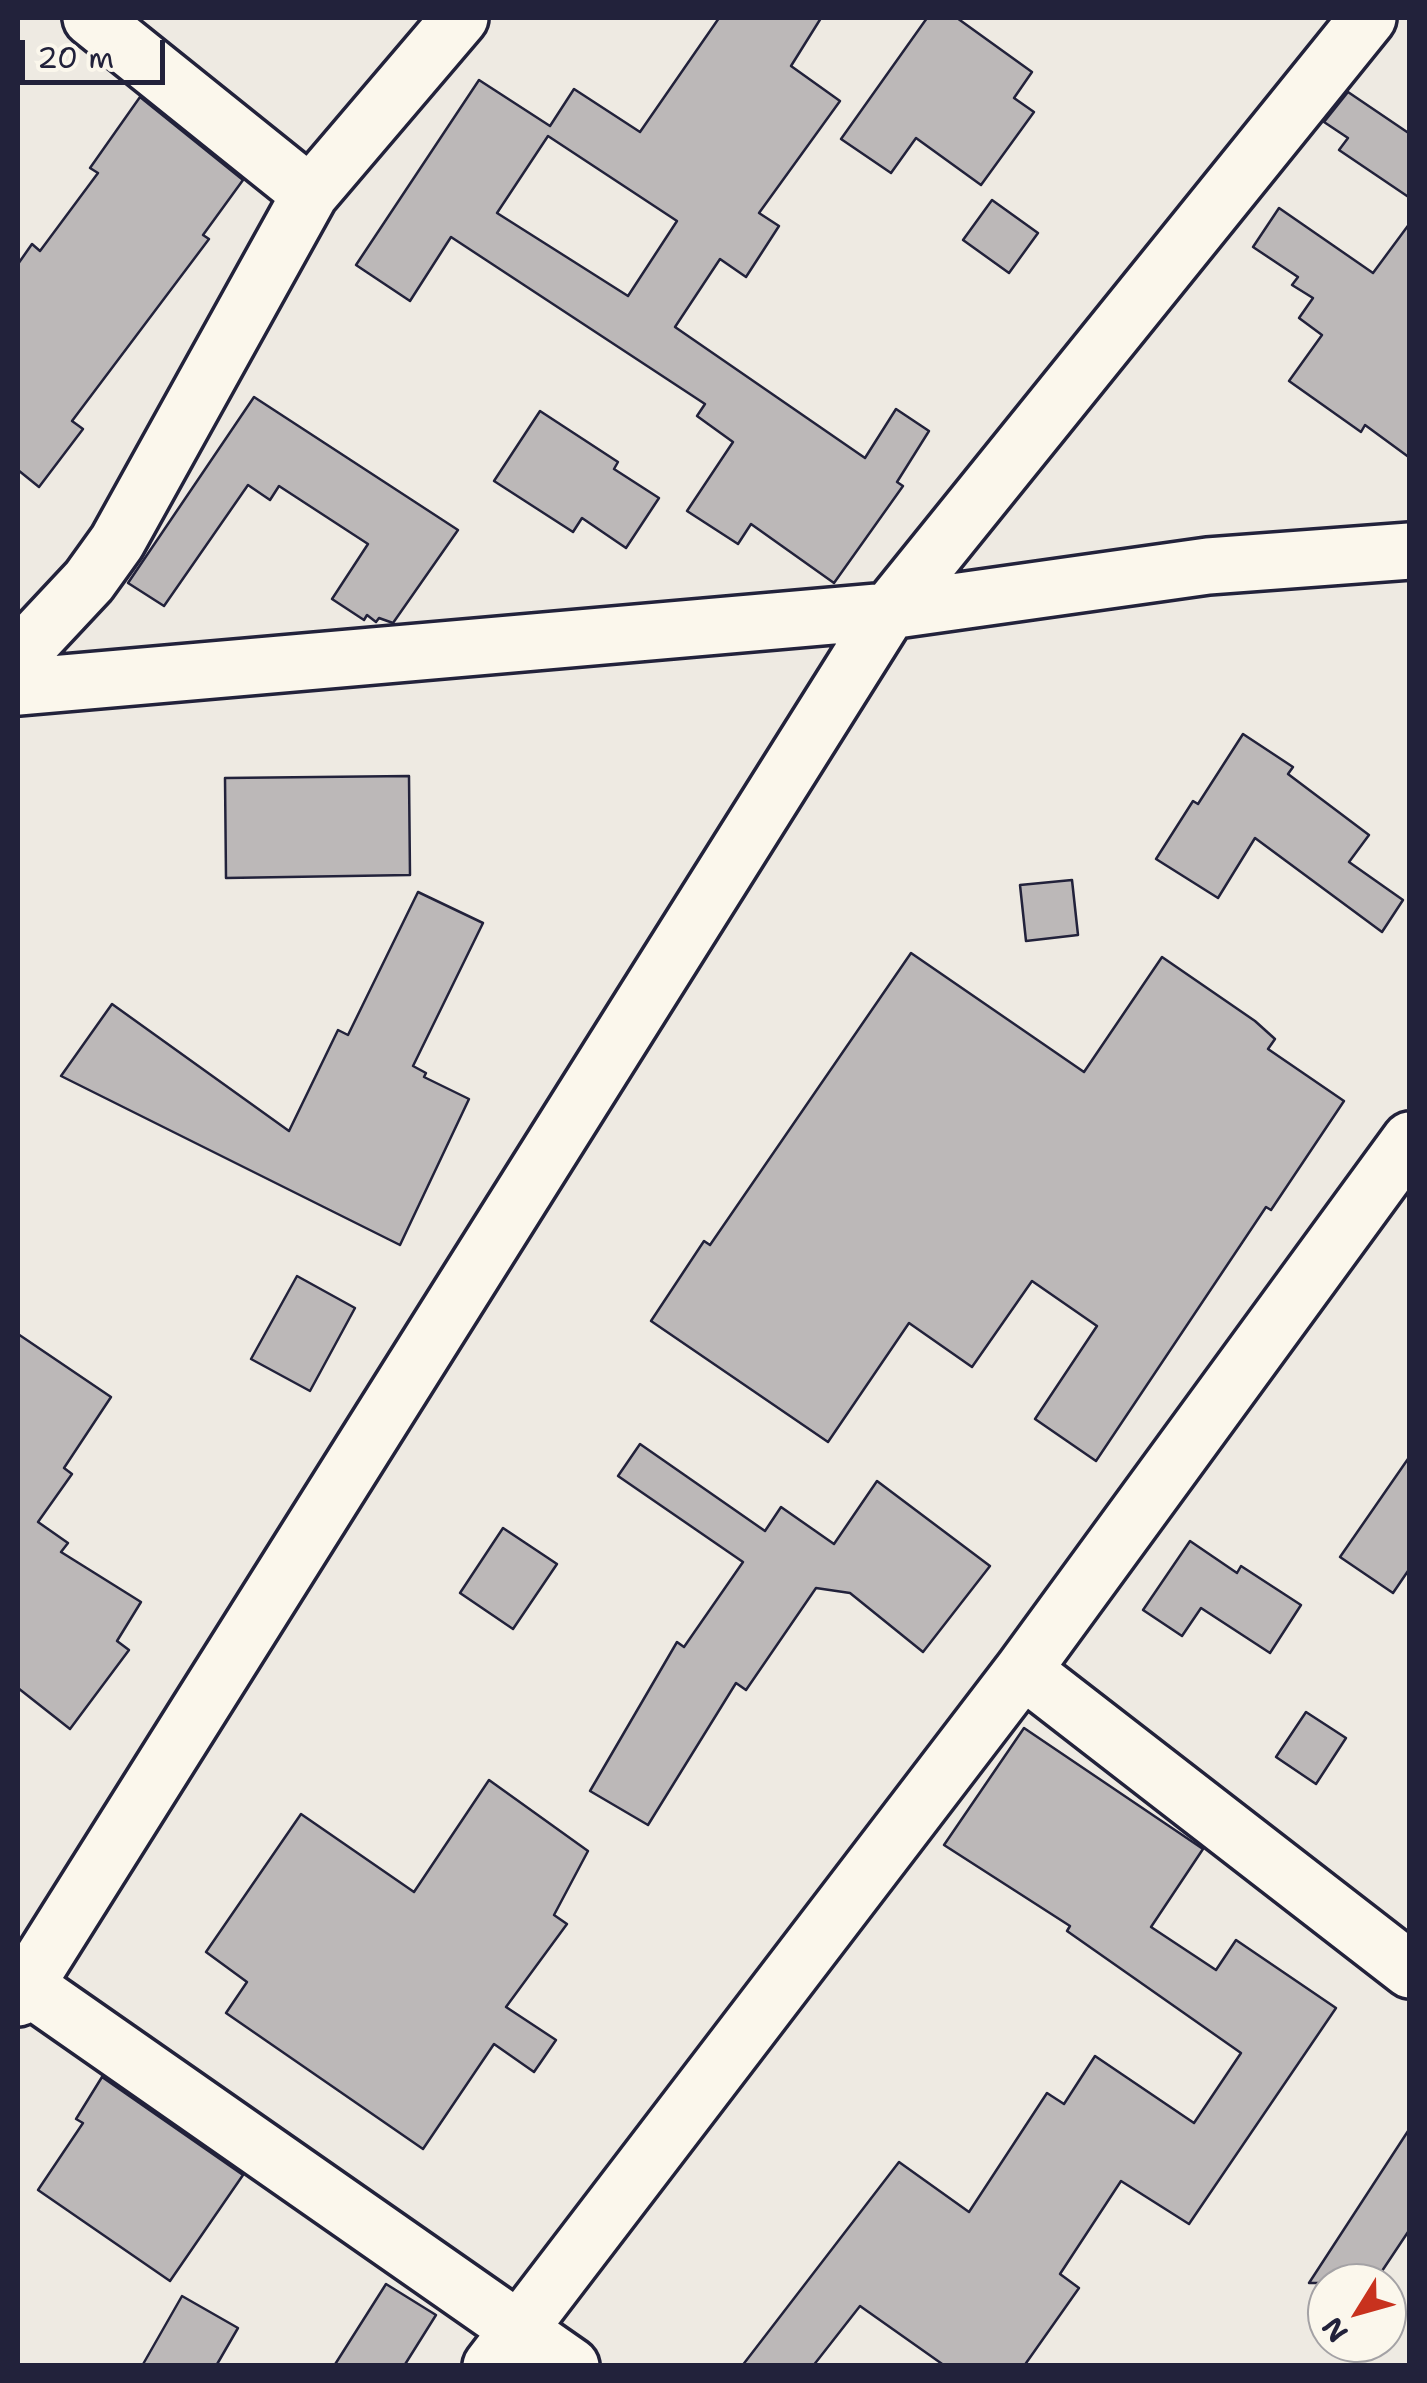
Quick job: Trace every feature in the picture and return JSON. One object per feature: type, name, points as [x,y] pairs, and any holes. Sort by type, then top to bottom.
[{"type":"street","points":[[91,18],[310,194]]},
{"type":"street","points":[[460,18],[310,194],[117,542],[89,582],[22,654],[81,678],[889,611],[1208,566],[1410,551]]},
{"type":"street","points":[[571,2366],[506,2346],[20,1988],[889,611],[1368,18]]},
{"type":"street","points":[[506,2346],[1023,1670],[1410,1140]]},
{"type":"street","points":[[1023,1670],[1408,1967]]},
{"type":"building","points":[[719,18],[821,18],[791,66],[840,101],[759,213],[779,226],[746,277],[720,259],[675,327],[865,458],[896,409],[929,431],[897,482],[903,486],[834,583],[751,524],[738,544],[687,511],[733,442],[697,416],[705,404],[451,237],[410,301],[356,265],[479,80],[550,126],[574,89],[640,132]],"holes":[[[548,136],[677,221],[628,296],[497,213]]]},
{"type":"building","points":[[927,18],[957,18],[1032,72],[1014,98],[1034,112],[981,185],[916,138],[891,173],[841,139]]},
{"type":"building","points":[[1348,92],[1410,134],[1410,198],[1339,150],[1348,138],[1324,122]]},
{"type":"building","points":[[140,97],[243,180],[203,235],[209,239],[72,421],[83,429],[39,487],[18,470],[18,264],[32,244],[40,251],[98,173],[90,168]]},
{"type":"building","points":[[992,200],[1038,233],[1009,273],[963,240]]},
{"type":"building","points":[[1279,208],[1373,273],[1410,223],[1410,458],[1365,425],[1361,432],[1289,381],[1322,335],[1299,318],[1313,298],[1292,285],[1298,277],[1253,247]]},
{"type":"building","points":[[254,397],[458,530],[393,623],[379,618],[376,622],[367,615],[364,620],[332,599],[368,544],[279,486],[270,500],[248,485],[164,606],[128,583]]},
{"type":"building","points":[[540,411],[618,462],[614,469],[659,498],[626,548],[582,518],[573,532],[494,481]]},
{"type":"building","points":[[1243,734],[1293,767],[1288,774],[1369,835],[1349,862],[1403,900],[1382,932],[1255,838],[1218,898],[1156,859],[1193,801],[1198,804]]},
{"type":"building","points":[[409,776],[410,875],[226,878],[225,778]]},
{"type":"building","points":[[1072,880],[1078,935],[1026,941],[1020,885]]},
{"type":"building","points":[[418,892],[483,923],[413,1066],[426,1073],[424,1077],[469,1099],[400,1245],[61,1076],[112,1004],[289,1131],[338,1030],[348,1035]]},
{"type":"building","points":[[911,953],[1084,1072],[1162,957],[1255,1021],[1275,1039],[1268,1049],[1344,1101],[1271,1210],[1266,1207],[1096,1461],[1035,1419],[1097,1326],[1032,1281],[972,1367],[909,1323],[828,1442],[651,1321],[704,1241],[710,1245]]},
{"type":"building","points":[[297,1276],[355,1308],[310,1391],[251,1359]]},
{"type":"building","points":[[18,1334],[111,1397],[64,1468],[72,1474],[38,1522],[68,1543],[61,1552],[141,1602],[117,1641],[129,1650],[70,1729],[18,1688]]},
{"type":"building","points":[[640,1444],[765,1531],[781,1507],[834,1544],[877,1481],[990,1566],[923,1652],[850,1593],[816,1588],[746,1690],[736,1683],[648,1825],[590,1791],[677,1642],[684,1647],[743,1562],[618,1476]]},
{"type":"building","points":[[1410,1456],[1410,1568],[1393,1593],[1340,1557]]},
{"type":"building","points":[[503,1528],[557,1564],[513,1629],[460,1593]]},
{"type":"building","points":[[1190,1541],[1237,1573],[1241,1566],[1301,1605],[1270,1653],[1201,1608],[1182,1636],[1143,1610]]},
{"type":"building","points":[[1306,1712],[1346,1738],[1316,1784],[1276,1757]]},
{"type":"building","points":[[1024,1728],[1203,1849],[1151,1927],[1216,1970],[1236,1940],[1336,2008],[1189,2224],[1121,2181],[1060,2274],[1079,2288],[1024,2366],[945,2366],[860,2306],[813,2366],[742,2366],[899,2162],[969,2212],[1047,2093],[1064,2104],[1095,2056],[1194,2123],[1241,2053],[1067,1931],[1070,1926],[944,1845]]},
{"type":"building","points":[[489,1780],[588,1851],[554,1915],[567,1924],[506,2007],[556,2040],[534,2072],[494,2044],[423,2149],[226,2013],[247,1982],[206,1952],[301,1814],[414,1892]]},
{"type":"building","points":[[102,2077],[243,2175],[170,2281],[38,2190],[83,2123],[76,2119]]},
{"type":"building","points":[[1410,2128],[1410,2229],[1387,2263],[1322,2263]]},
{"type":"building","points":[[386,2284],[436,2315],[404,2366],[334,2366]]},
{"type":"building","points":[[182,2296],[238,2328],[216,2366],[142,2366]]}]
